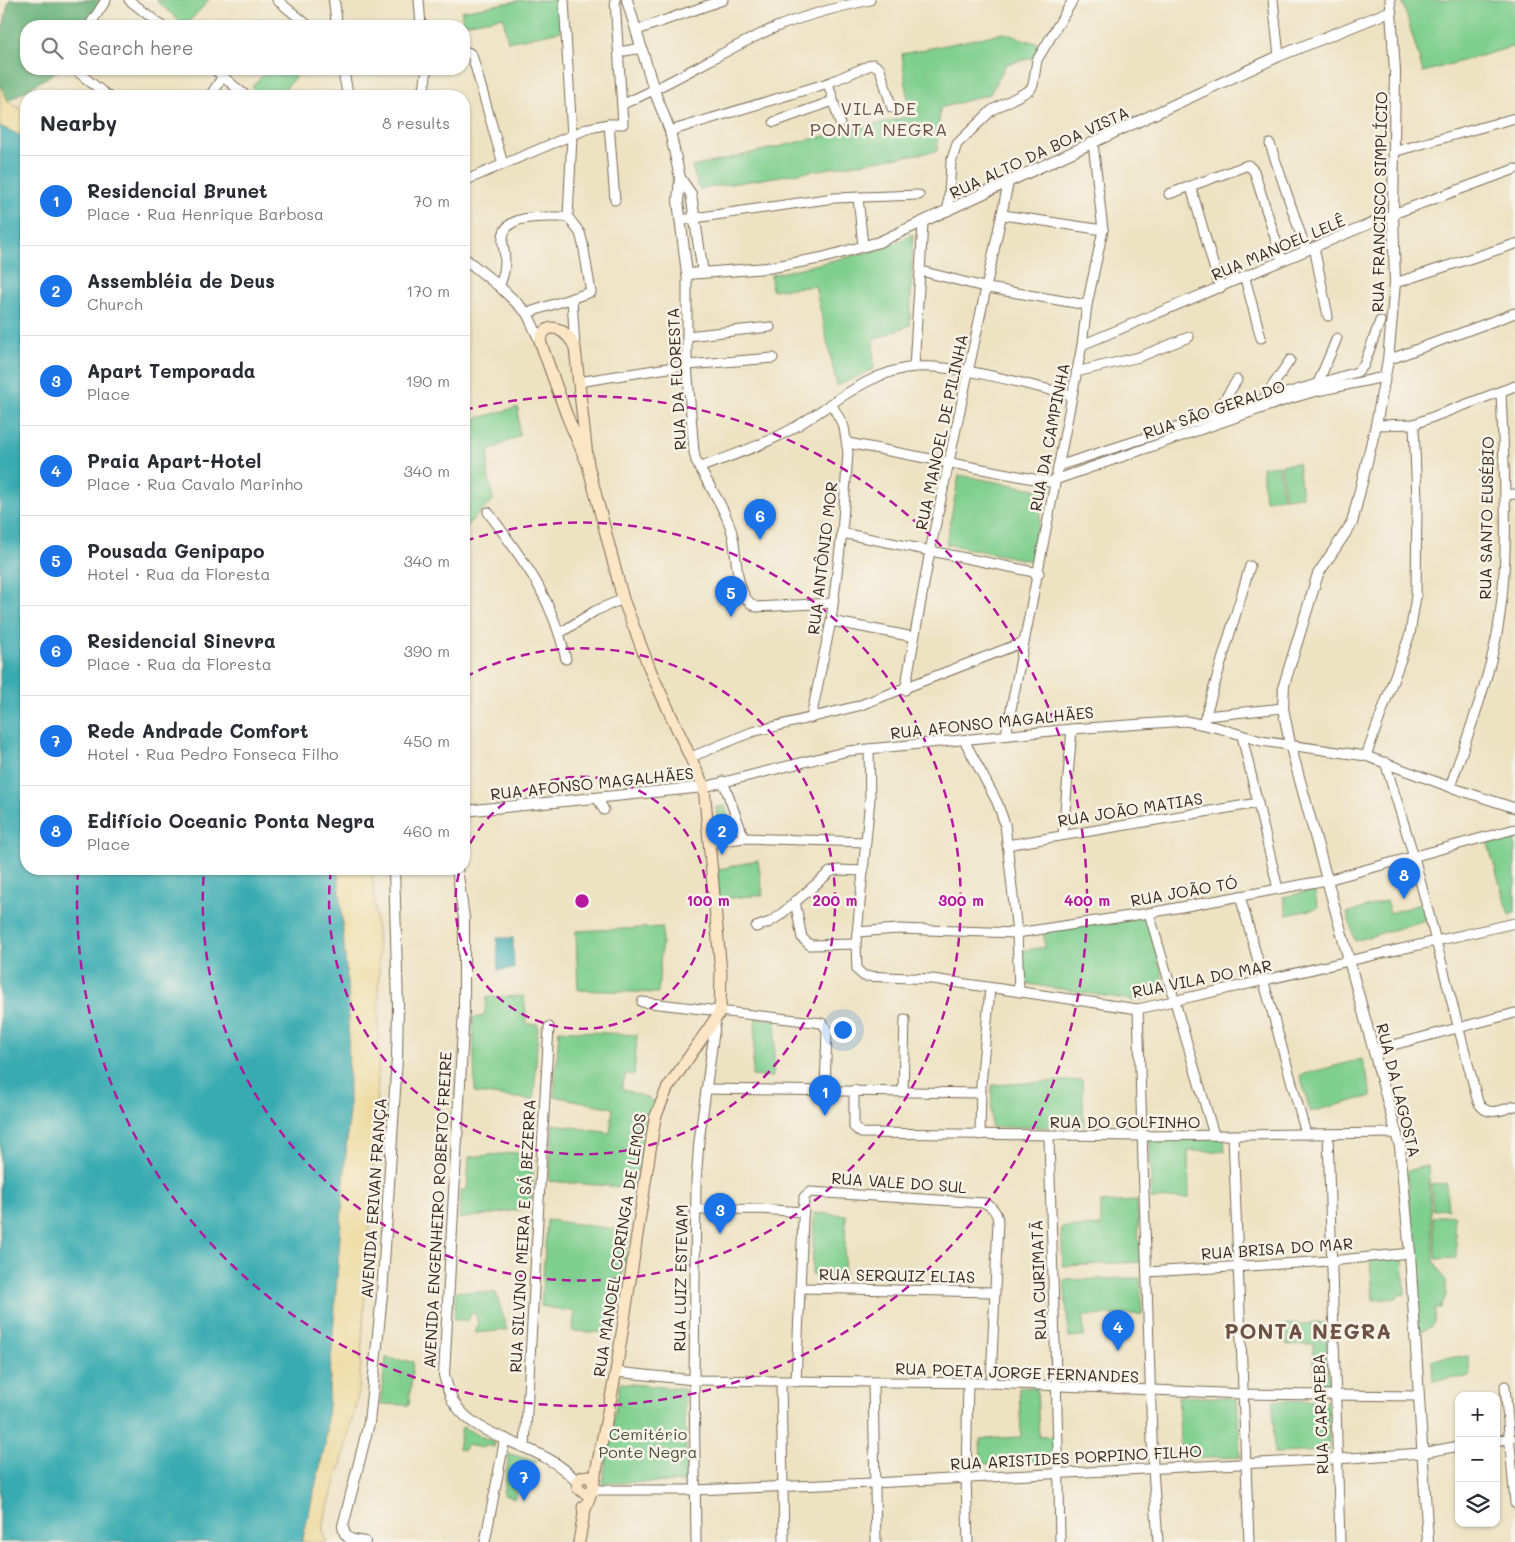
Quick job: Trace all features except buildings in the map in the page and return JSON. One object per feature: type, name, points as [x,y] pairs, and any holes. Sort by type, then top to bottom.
[{"type":"main road","points":[[588,465],[575,348],[566,332],[556,328],[545,332],[540,341],[567,416],[588,465],[624,599],[651,672],[704,787],[721,972],[718,1014]]},
{"type":"main road","name":"RUA MANOEL CORINGA DE LEMOS","points":[[588,1483],[616,1372],[658,1108],[667,1088],[718,1014]]},
{"type":"main road","points":[[579,1542],[588,1483]]},
{"type":"street","points":[[93,20],[106,0]]},
{"type":"street","points":[[129,0],[154,20]]},
{"type":"street","points":[[277,0],[302,20]]},
{"type":"street","points":[[334,0],[336,20]]},
{"type":"street","points":[[419,0],[421,20]]},
{"type":"street","points":[[527,313],[591,292],[580,233],[568,217],[572,136],[564,0]]},
{"type":"street","points":[[470,178],[589,128],[622,124],[623,104],[615,0]]},
{"type":"street","name":"RUA DA FLORESTA","points":[[627,0],[654,90],[670,131],[680,178],[691,194],[703,273]]},
{"type":"street","points":[[637,30],[723,0]]},
{"type":"street","points":[[623,104],[774,28],[819,12],[870,0]]},
{"type":"street","points":[[948,211],[950,162],[957,144],[992,110],[1030,90],[1033,85],[1037,60],[1073,0]]},
{"type":"street","points":[[1273,0],[1279,56]]},
{"type":"street","name":"RUA ALTO DA BOA VISTA","points":[[687,274],[767,268],[822,258],[879,242],[923,223],[1009,180],[1390,5]]},
{"type":"street","name":"RUA FRANCISCO SIMPLÍCIO","points":[[1290,744],[1283,708],[1284,686],[1315,582],[1323,565],[1352,523],[1376,425],[1388,360],[1395,283],[1392,214],[1396,71],[1390,5]]},
{"type":"street","points":[[619,52],[642,48]]},
{"type":"street","points":[[470,54],[503,164]]},
{"type":"street","points":[[670,131],[828,83],[869,65],[877,65],[880,69],[892,108]]},
{"type":"street","points":[[82,75],[100,90]]},
{"type":"street","points":[[344,75],[347,90]]},
{"type":"street","points":[[424,90],[426,75]]},
{"type":"street","points":[[214,90],[223,76],[239,90]]},
{"type":"street","points":[[828,83],[840,123]]},
{"type":"street","points":[[774,122],[833,101]]},
{"type":"street","points":[[1394,152],[1515,118]]},
{"type":"street","points":[[610,124],[615,200]]},
{"type":"street","name":"RUA DA CAMPINHA","points":[[1006,735],[1039,573],[1082,345],[1087,304],[1103,230],[1093,143]]},
{"type":"street","points":[[1270,144],[1310,249],[1328,316]]},
{"type":"street","points":[[1169,194],[1248,165],[1254,171],[1282,260]]},
{"type":"street","name":"RUA MANOEL LELÊ","points":[[1082,345],[1245,278],[1282,260],[1392,214],[1515,169]]},
{"type":"street","name":"RUA DA FLORESTA","points":[[680,178],[677,194],[687,274],[687,365],[694,452],[700,468],[729,525],[738,577],[748,602],[756,607],[833,603]]},
{"type":"street","name":"RUA MANOEL DE PILINHA","points":[[905,690],[930,551],[988,288],[1009,180]]},
{"type":"street","points":[[1190,187],[1220,288]]},
{"type":"street","points":[[680,220],[803,202],[858,197],[919,195]]},
{"type":"street","points":[[858,197],[863,246]]},
{"type":"street","points":[[1003,215],[1103,230]]},
{"type":"street","points":[[499,286],[506,266],[503,236],[507,226],[516,220],[568,217]]},
{"type":"street","points":[[914,367],[922,271],[923,223]]},
{"type":"street","points":[[1395,283],[1515,244]]},
{"type":"street","points":[[470,263],[499,286],[527,313],[540,341]]},
{"type":"street","points":[[922,271],[988,288],[1087,304]]},
{"type":"street","points":[[1245,278],[1261,338]]},
{"type":"street","points":[[572,298],[575,348]]},
{"type":"street","points":[[1388,360],[1515,313]]},
{"type":"street","name":"RUA SÃO GERALDO","points":[[1058,466],[1361,369],[1380,321]]},
{"type":"street","points":[[687,336],[770,327]]},
{"type":"street","points":[[1076,372],[1138,357],[1189,337]]},
{"type":"street","points":[[1318,384],[1337,338]]},
{"type":"street","points":[[578,382],[687,365],[773,358]]},
{"type":"street","points":[[1263,400],[1290,360]]},
{"type":"street","points":[[700,468],[790,430],[877,377],[914,367],[969,372],[1072,395]]},
{"type":"street","name":"RUA SÃO GERALDO","points":[[1056,480],[1286,400],[1313,392],[1384,377]]},
{"type":"street","points":[[1214,416],[1237,380]]},
{"type":"street","points":[[1376,425],[1414,424],[1515,386]]},
{"type":"street","name":"RUA SANTO EUSÉBIO","points":[[1450,787],[1489,669],[1497,634],[1502,596],[1505,495],[1501,391]]},
{"type":"street","name":"RUA ANTÔNIO MOR","points":[[811,718],[831,621],[842,533],[848,443],[844,427],[832,403]]},
{"type":"street","points":[[1366,756],[1410,634],[1416,596],[1417,500],[1414,424]]},
{"type":"street","points":[[848,443],[1042,481],[1056,480]]},
{"type":"street","points":[[1505,495],[1515,494]]},
{"type":"street","points":[[488,512],[538,583],[560,633],[566,659]]},
{"type":"street","points":[[842,533],[1039,573]]},
{"type":"street","points":[[1204,720],[1250,566]]},
{"type":"street","points":[[560,633],[595,611],[624,599]]},
{"type":"street","points":[[831,621],[914,637]]},
{"type":"street","points":[[690,757],[752,732],[858,706],[905,690],[1024,642]]},
{"type":"street","name":"RUA AFONSO MAGALHÃES","points":[[470,810],[704,787],[837,753],[1072,729],[1204,720],[1283,708]]},
{"type":"street","name":"RUA AFONSO MAGALHÃES","points":[[1204,720],[1242,736],[1366,756],[1450,787],[1515,808]]},
{"type":"street","points":[[1063,835],[1072,729]]},
{"type":"street","points":[[1242,736],[1278,889]]},
{"type":"street","points":[[964,740],[997,802],[1005,824],[1017,932],[1019,992]]},
{"type":"street","name":"RUA DA LAGOSTA","points":[[1290,744],[1397,1134],[1410,1253],[1428,1542]]},
{"type":"street","points":[[795,901],[802,938],[805,943],[810,945],[856,944],[870,799],[869,749]]},
{"type":"street","points":[[1385,762],[1414,857],[1478,1102],[1487,1112],[1515,1106]]},
{"type":"street","points":[[723,781],[744,838]]},
{"type":"street","points":[[598,799],[604,810]]},
{"type":"street","name":"RUA JOÃO MATIAS","points":[[1007,845],[1258,804]]},
{"type":"street","name":"RUA JOÃO TÓ","points":[[857,932],[898,929],[1017,932],[1149,913],[1327,880],[1514,829]]},
{"type":"street","points":[[709,843],[744,838],[866,842]]},
{"type":"street","points":[[756,926],[770,922],[832,871],[863,872]]},
{"type":"street","name":"AVENIDA ERIVAN FRANÇA","points":[[365,1542],[351,1540],[344,1534],[343,1526],[369,1423],[382,1294],[394,1120],[397,1041],[394,875]]},
{"type":"street","name":"AVENIDA ENGENHEIRO ROBERTO FREIRE","points":[[458,875],[464,918],[464,1010],[444,1375],[454,1403],[461,1412],[482,1428],[548,1457],[570,1474],[588,1483]]},
{"type":"street","points":[[1240,896],[1306,1134]]},
{"type":"street","points":[[1149,913],[1214,1135]]},
{"type":"street","name":"RUA VILA DO MAR","points":[[856,944],[858,970],[861,976],[932,979],[1138,1009],[1350,962],[1515,922]]},
{"type":"street","points":[[980,1135],[981,1093],[990,988]]},
{"type":"street","points":[[642,1002],[718,1014],[824,1025],[827,1030],[825,1090]]},
{"type":"street","points":[[1138,1009],[1152,1390],[1153,1469],[1158,1542]]},
{"type":"street","name":"RUA LUIZ ESTEVAM","points":[[696,1542],[694,1380],[695,1210],[699,1141],[718,1014]]},
{"type":"street","points":[[1374,1050],[1515,1014]]},
{"type":"street","points":[[903,1091],[905,1019]]},
{"type":"street","name":"RUA SILVINO MEIRA E SÁ BEZERRA","points":[[526,1446],[549,1027]]},
{"type":"street","points":[[706,1089],[981,1093]]},
{"type":"street","name":"RUA DO GOLFINHO","points":[[854,1090],[855,1129],[861,1133],[1049,1136],[1397,1134]]},
{"type":"street","name":"RUA CARAPEBA","points":[[1328,1134],[1330,1261],[1340,1542]]},
{"type":"street","points":[[1233,1135],[1244,1394],[1244,1464],[1249,1542]]},
{"type":"street","name":"RUA CURIMATÃ","points":[[1049,1136],[1060,1542]]},
{"type":"street","name":"RUA VALE DO SUL","points":[[804,1212],[805,1194],[810,1192],[985,1203],[991,1206],[997,1215],[998,1221],[994,1292]]},
{"type":"street","points":[[695,1210],[758,1209],[804,1212],[796,1382]]},
{"type":"street","name":"RUA BRISA DO MAR","points":[[1147,1272],[1330,1261],[1410,1253]]},
{"type":"street","name":"RUA SERQUIZ ELIAS","points":[[800,1288],[994,1292]]},
{"type":"street","points":[[991,1383],[994,1292]]},
{"type":"street","name":"RUA POETA JORGE FERNANDES","points":[[616,1372],[694,1380],[872,1383],[968,1382],[1244,1394],[1419,1396]]},
{"type":"street","points":[[781,1382],[784,1542]]},
{"type":"street","points":[[968,1382],[966,1478],[968,1542]]},
{"type":"street","points":[[872,1383],[873,1483],[876,1542]]},
{"type":"street","points":[[1505,1386],[1511,1438],[1515,1503]]},
{"type":"street","points":[[485,1542],[505,1438]]},
{"type":"street","points":[[1500,1439],[1511,1438]]},
{"type":"street","name":"RUA ARISTIDES PORPINO FILHO","points":[[588,1483],[695,1490],[783,1487],[1244,1464],[1422,1453],[1455,1447]]},
{"type":"green space","points":[[9,0],[104,0],[91,20],[20,20],[20,75],[51,75],[26,90],[20,90],[20,94],[8,101],[0,86],[0,42]]},
{"type":"green space","points":[[156,0],[209,0],[191,20],[178,20]]},
{"type":"green space","points":[[523,0],[559,0],[561,31],[508,42],[503,17],[470,23],[470,20],[463,20],[461,11]]},
{"type":"green space","points":[[1402,0],[1515,0],[1515,46],[1423,72]]},
{"type":"green space","points":[[1004,33],[1042,45],[1033,58],[1006,64],[990,94],[940,108],[937,151],[699,189],[692,167],[910,116],[902,54]]},
{"type":"green space","points":[[263,75],[297,75],[284,90],[255,90],[252,87]]},
{"type":"green space","points":[[913,234],[910,325],[873,340],[874,369],[837,386],[815,286],[772,290],[771,275],[882,249]]},
{"type":"green space","points":[[518,407],[519,436],[489,451],[488,473],[493,500],[470,522],[470,420]]},
{"type":"green space","points":[[1298,463],[1302,496],[1285,498],[1281,465]]},
{"type":"green space","points":[[1279,465],[1283,498],[1265,500],[1262,467]]},
{"type":"green space","points":[[959,475],[1045,491],[1032,561],[946,544]]},
{"type":"green space","points":[[725,806],[734,835],[718,837],[716,807]]},
{"type":"green space","points":[[1515,835],[1515,913],[1509,915],[1488,844]]},
{"type":"green space","points":[[758,860],[763,895],[719,899],[716,870]]},
{"type":"green space","points":[[1314,890],[1318,908],[1287,915],[1283,897]]},
{"type":"green space","points":[[1386,901],[1390,913],[1424,903],[1429,919],[1355,941],[1347,913]]},
{"type":"green space","points":[[1146,916],[1167,992],[1136,1001],[1023,983],[1019,951],[1045,947],[1043,930]]},
{"type":"green space","points":[[663,927],[658,993],[578,990],[576,931]]},
{"type":"green space","points":[[524,996],[527,1024],[538,1024],[534,1100],[475,1093],[473,1018],[484,1016],[487,997]]},
{"type":"green space","points":[[756,1018],[776,1020],[773,1077],[752,1076]]},
{"type":"green space","points":[[559,1030],[637,1035],[634,1076],[626,1074],[621,1088],[654,1101],[634,1188],[549,1181],[553,1124],[610,1133],[613,1108],[554,1096]]},
{"type":"green space","points":[[1362,1059],[1372,1096],[1310,1112],[1300,1075]]},
{"type":"green space","points":[[1082,1080],[1084,1127],[991,1127],[992,1085]]},
{"type":"green space","points":[[1224,1137],[1225,1151],[1188,1151],[1189,1198],[1151,1199],[1150,1138]]},
{"type":"green space","points":[[534,1151],[531,1208],[459,1219],[461,1190],[467,1190],[469,1157]]},
{"type":"green space","points":[[1428,1165],[1434,1261],[1446,1281],[1446,1296],[1440,1309],[1435,1309],[1435,1318],[1432,1325],[1418,1332],[1407,1176],[1408,1171]]},
{"type":"green space","points":[[1446,1183],[1448,1209],[1433,1210],[1431,1184]]},
{"type":"green space","points":[[1137,1201],[1140,1262],[1063,1266],[1061,1228],[1101,1226],[1100,1203]]},
{"type":"green space","points":[[814,1213],[846,1215],[844,1276],[812,1275]]},
{"type":"green space","points":[[1454,1215],[1457,1258],[1436,1259],[1433,1217]]},
{"type":"green space","points":[[547,1220],[630,1231],[615,1317],[609,1315],[608,1333],[572,1331],[575,1312],[541,1306]]},
{"type":"green space","points":[[1403,1258],[1405,1294],[1397,1295],[1397,1298],[1373,1300],[1370,1260]]},
{"type":"green space","points":[[1140,1278],[1142,1314],[1083,1316],[1084,1336],[1069,1337],[1064,1280]]},
{"type":"green space","points":[[456,1291],[496,1293],[507,1330],[475,1333],[478,1324],[475,1313],[471,1313],[468,1321],[454,1319]]},
{"type":"green space","points":[[1326,1323],[1329,1387],[1315,1387],[1313,1344],[1287,1345],[1286,1324]]},
{"type":"green space","points":[[1468,1356],[1470,1377],[1433,1380],[1432,1359]]},
{"type":"green space","points":[[386,1358],[413,1362],[409,1405],[380,1404]]},
{"type":"green space","name":"Cemitério Ponte Negra","points":[[620,1383],[684,1389],[687,1482],[602,1483]]},
{"type":"green space","points":[[1037,1387],[1039,1437],[1057,1436],[1059,1461],[981,1464],[980,1439],[1021,1437],[1019,1388]]},
{"type":"green space","points":[[1178,1396],[1237,1398],[1240,1457],[1181,1459]]},
{"type":"green space","points":[[1273,1400],[1328,1401],[1329,1451],[1274,1453]]},
{"type":"green space","points":[[462,1427],[495,1443],[494,1447],[485,1445],[483,1448],[466,1445],[464,1450],[458,1449]]},
{"type":"green space","points":[[509,1454],[537,1461],[535,1464],[521,1461],[515,1498],[503,1495]]},
{"type":"sand","points":[[0,86],[8,101],[20,109],[20,135],[0,126]]},
{"type":"sand","points":[[338,875],[372,875],[379,960],[378,1080],[359,1391],[341,1465],[326,1513],[323,1531],[327,1542],[302,1542],[325,1445],[349,1110],[348,995]]},
{"type":"water","points":[[0,126],[20,135],[20,875],[338,875],[348,995],[349,1110],[325,1445],[302,1542],[0,1542]]},
{"type":"water","points":[[497,938],[513,938],[514,969],[498,970]]},
{"type":"place","name":"Residencial Sinevra","points":[[760,540]]},
{"type":"place","name":"Pousada Genipapo","points":[[731,617]]},
{"type":"place","name":"Assembléia de Deus","points":[[722,855]]},
{"type":"place","name":"Edifício Oceanic Ponta Negra","points":[[1404,899]]},
{"type":"place","name":"Residencial Brunet","points":[[825,1116]]},
{"type":"place","name":"Apart Temporada","points":[[720,1234]]},
{"type":"place","name":"Praia Apart-Hotel","points":[[1118,1351]]},
{"type":"place","name":"Rede Andrade Comfort","points":[[524,1501]]},
{"type":"district","name":"VILA DE PONTA NEGRA","points":[[879,118]]},
{"type":"district","name":"PONTA NEGRA","points":[[1308,1330]]}]
